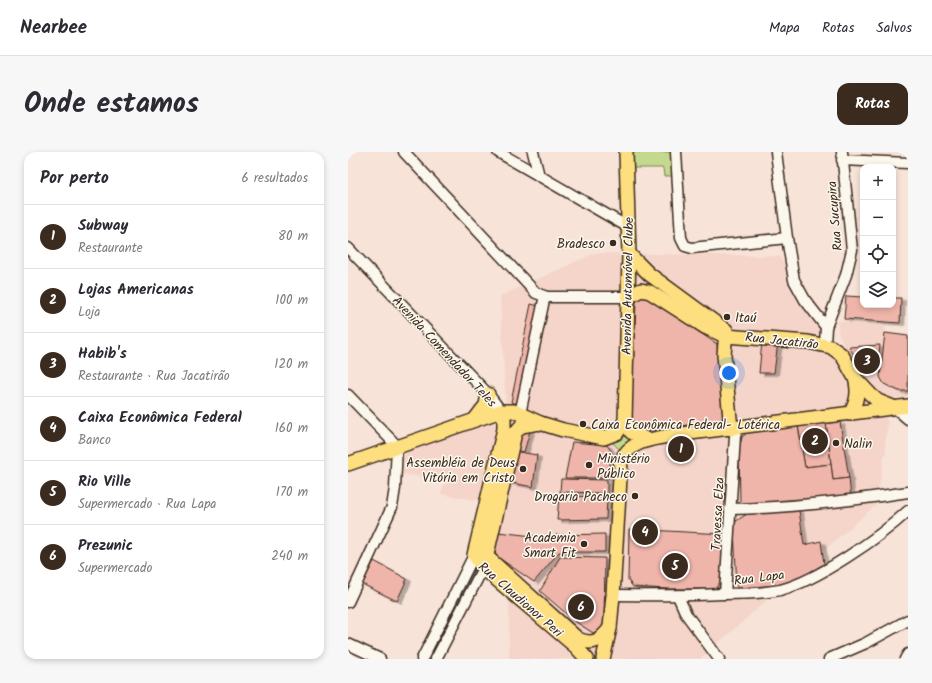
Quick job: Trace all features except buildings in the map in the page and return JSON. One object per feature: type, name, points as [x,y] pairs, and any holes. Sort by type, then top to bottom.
[{"type":"main road","name":"Avenida Automóvel Clube","points":[[624,421],[629,254],[626,152]]},
{"type":"main road","name":"Rua Jacatirão","points":[[629,254],[656,287],[705,327],[730,334],[825,344],[834,348],[842,355],[855,378],[878,401],[895,408]]},
{"type":"main road","points":[[628,297],[641,290],[656,287]]},
{"type":"main road","points":[[730,334],[734,431]]},
{"type":"main road","points":[[850,414],[857,401],[857,387],[855,378]]},
{"type":"main road","points":[[476,418],[486,405],[488,394]]},
{"type":"main road","points":[[603,659],[610,628],[613,595],[621,461],[628,449],[648,440],[734,431],[908,406]]},
{"type":"main road","name":"Avenida Comendador Teles","points":[[501,411],[511,410],[540,423],[571,432],[604,438]]},
{"type":"main road","points":[[348,464],[476,418],[501,411],[504,416],[505,426],[476,551]]},
{"type":"main road","points":[[621,461],[612,445],[604,438],[617,433],[624,421],[631,432],[648,440]]},
{"type":"main road","points":[[485,563],[515,434],[522,426],[540,423]]},
{"type":"main road","name":"Rua Claudionor Peri","points":[[476,551],[485,563],[587,659]]},
{"type":"main road","name":"Rua Claudionor Peri","points":[[485,563],[519,584],[578,639],[584,642],[595,642],[602,638],[610,628]]},
{"type":"street","points":[[404,152],[538,294],[547,296],[628,297]]},
{"type":"street","points":[[498,152],[628,227]]},
{"type":"street","points":[[533,152],[540,176]]},
{"type":"street","points":[[676,152],[681,238],[685,246],[692,248],[787,238]]},
{"type":"street","points":[[776,152],[787,238],[797,287],[826,327]]},
{"type":"street","points":[[842,156],[908,163]]},
{"type":"street","name":"Rua Sucupira","points":[[825,344],[826,327],[846,275],[852,250],[842,156]]},
{"type":"street","name":"Avenida Comendador Teles","points":[[348,248],[488,394],[501,411]]},
{"type":"street","points":[[520,414],[544,300],[547,296]]},
{"type":"street","points":[[348,395],[397,446],[392,507],[348,602]]},
{"type":"street","points":[[895,408],[908,419]]},
{"type":"street","name":"Travessa Elza","points":[[725,594],[734,431]]},
{"type":"street","points":[[730,509],[831,504],[908,492]]},
{"type":"street","name":"Rua Lapa","points":[[613,595],[678,596],[779,590],[808,580],[886,530],[908,511]]},
{"type":"street","points":[[422,659],[476,551]]},
{"type":"street","points":[[436,659],[485,563]]},
{"type":"street","points":[[678,596],[686,614],[719,659]]},
{"type":"street","points":[[829,659],[866,643],[908,620]]},
{"type":"street","points":[[348,644],[380,659]]},
{"type":"street","points":[[905,659],[908,654]]},
{"type":"shaded area","points":[[595,253],[779,256],[855,372],[838,332],[838,321],[886,324],[885,332],[908,335],[908,398],[892,398],[883,395],[860,378],[888,422],[885,445],[886,454],[884,455],[877,504],[700,659],[509,659],[509,568],[493,555],[509,465],[500,296]]},
{"type":"shaded area","points":[[492,420],[498,427],[482,501],[441,494],[445,480],[401,474],[402,453],[406,447]]},
{"type":"green space","points":[[629,152],[672,152],[672,176],[664,176],[663,168],[629,168]]},
{"type":"green space","points":[[624,432],[634,438],[620,450],[611,441]]},
{"type":"green space","points":[[477,564],[480,565],[434,659],[430,659]]},
{"type":"waterway","points":[[429,659],[476,565]]},
{"type":"place","name":"Bradesco","points":[[613,243]]},
{"type":"place","name":"Itaú","points":[[727,317]]},
{"type":"place","name":"Habib's","points":[[867,361]]},
{"type":"place","name":"Caixa Econômica Federal- Lotérica","points":[[583,424]]},
{"type":"place","name":"Lojas Americanas","points":[[815,441]]},
{"type":"place","name":"Nalin","points":[[836,443]]},
{"type":"place","name":"Subway","points":[[681,449]]},
{"type":"place","name":"Ministério Público","points":[[589,465]]},
{"type":"place","name":"Assembléia de Deus Vitória em Cristo","points":[[523,469]]},
{"type":"place","name":"Drogaria Pacheco","points":[[635,496]]},
{"type":"place","name":"Caixa Econômica Federal","points":[[645,532]]},
{"type":"place","name":"Academia Smart Fit","points":[[584,544]]},
{"type":"place","name":"Rio Ville","points":[[675,566]]},
{"type":"place","name":"Prezunic","points":[[581,607]]}]
